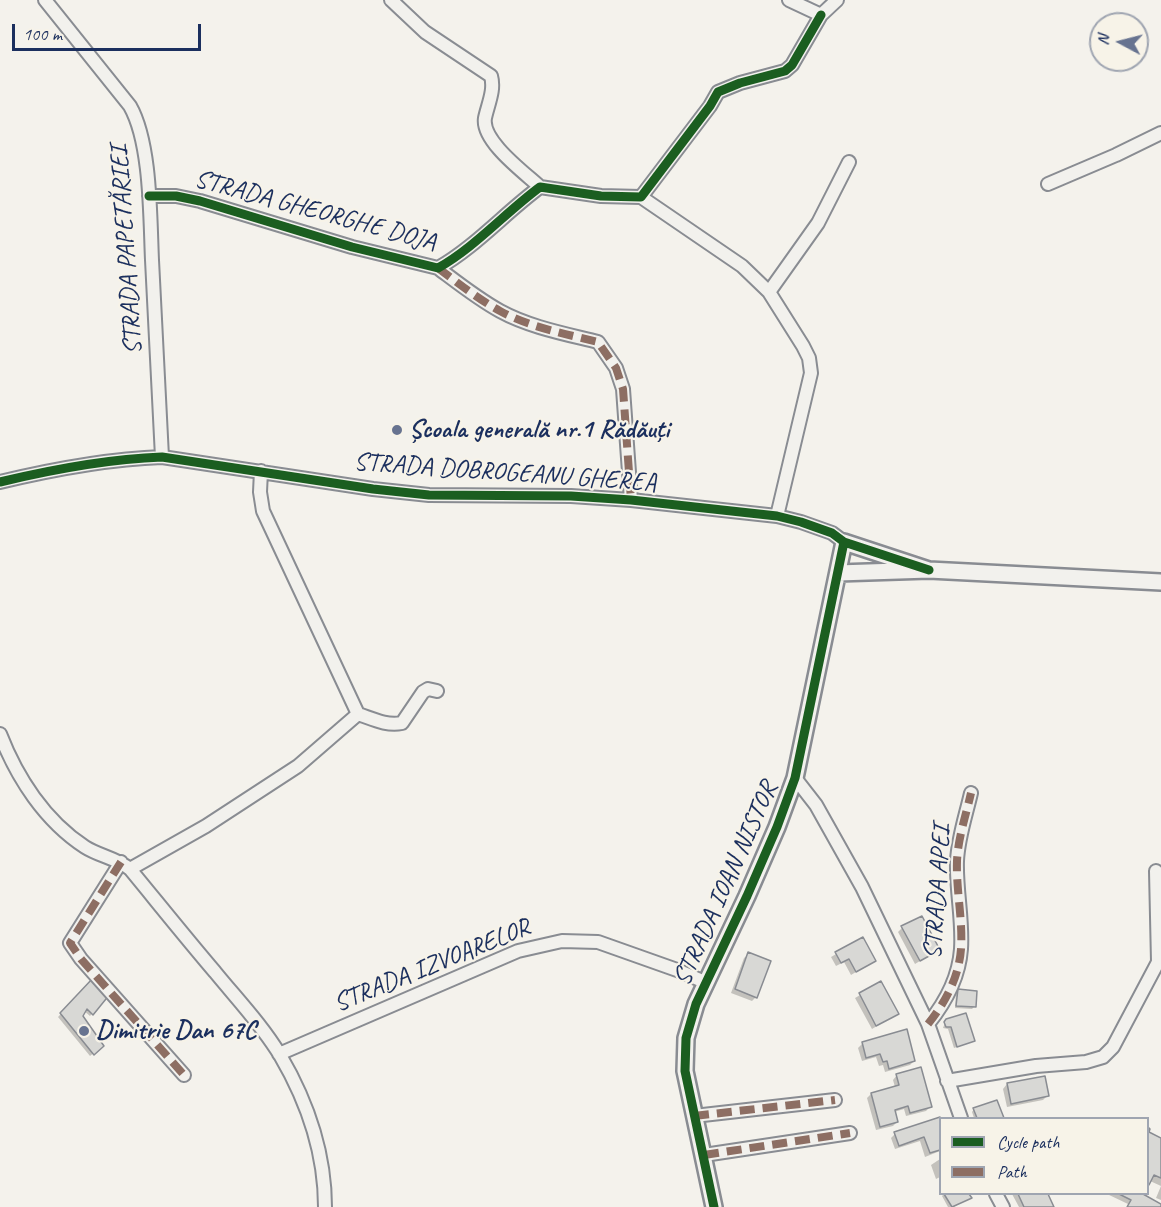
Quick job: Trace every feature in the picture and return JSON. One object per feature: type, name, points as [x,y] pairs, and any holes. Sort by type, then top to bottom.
[{"type":"street","name":"STRADA PAPETĂRIEI","points":[[45,0],[130,106],[137,118],[142,135],[149,196],[162,457]]},
{"type":"street","points":[[391,0],[425,32],[490,76],[493,84],[484,122],[486,131],[496,146],[540,187],[601,196],[641,197],[742,266],[769,292],[803,346],[809,358],[811,373],[777,516]]},
{"type":"street","points":[[789,0],[821,15]]},
{"type":"street","points":[[641,197],[718,93],[740,83],[785,71],[792,65],[821,15],[837,0]]},
{"type":"street","points":[[1048,184],[1161,133]]},
{"type":"street","points":[[769,292],[818,223],[849,162]]},
{"type":"street","name":"STRADA GHEORGHE DOJA","points":[[149,196],[176,196],[200,201],[352,247],[438,268],[456,258],[514,206],[540,187]]},
{"type":"street","points":[[438,268],[500,311],[542,327],[598,342],[616,368],[623,389],[631,500]]},
{"type":"street","name":"STRADA DOBROGEANU GHEREA","points":[[0,482],[90,463],[127,458],[162,457],[373,489],[429,495],[571,496],[631,500],[777,516],[832,533],[844,542],[929,570]]},
{"type":"street","points":[[261,471],[263,511],[358,714],[380,722],[402,723],[423,692],[428,689],[437,691]]},
{"type":"street","name":"STRADA IOAN NISTOR","points":[[714,1207],[685,1071],[686,1038],[696,1005],[777,827],[795,778],[844,542]]},
{"type":"street","name":"STRADA DOBROGEANU GHEREA","points":[[838,573],[929,570],[1161,582]]},
{"type":"street","points":[[184,1075],[81,959],[70,943],[125,865],[206,826],[298,766],[358,714]]},
{"type":"street","points":[[0,734],[3,756],[57,824],[87,848],[125,865],[248,1011],[279,1054],[306,1106],[315,1133],[325,1207]]},
{"type":"street","points":[[795,778],[816,805],[846,858],[928,1024],[961,1117]]},
{"type":"street","name":"STRADA APEI","points":[[928,1024],[941,1008],[952,987],[961,950],[957,861],[971,793]]},
{"type":"street","points":[[947,1081],[1036,1066],[1086,1062],[1103,1057],[1113,1047],[1159,962],[1156,871]]},
{"type":"street","name":"STRADA IZVOARELOR","points":[[279,1054],[518,951],[554,943],[598,942],[707,983]]},
{"type":"street","points":[[694,1116],[835,1100]]},
{"type":"street","points":[[704,1155],[850,1133]]},
{"type":"building","points":[[922,916],[940,950],[920,961],[901,926]]},
{"type":"building","points":[[863,937],[876,961],[856,972],[849,959],[841,963],[835,952]]},
{"type":"building","points":[[748,952],[771,961],[757,998],[735,989]]},
{"type":"building","name":"Dimitrie Dan 67C","points":[[93,978],[110,994],[93,1015],[87,1009],[83,1016],[104,1046],[94,1055],[60,1013]]},
{"type":"building","points":[[881,981],[899,1014],[876,1026],[859,993]]},
{"type":"building","points":[[958,989],[977,991],[976,1007],[956,1006]]},
{"type":"building","points":[[966,1013],[975,1041],[957,1047],[951,1027],[946,1027],[944,1022],[946,1019]]},
{"type":"building","points":[[907,1029],[915,1061],[889,1069],[887,1061],[883,1062],[880,1054],[866,1058],[862,1042]]},
{"type":"building","points":[[921,1067],[932,1107],[910,1113],[908,1106],[895,1110],[898,1122],[880,1127],[871,1093],[899,1085],[896,1074]]},
{"type":"building","points":[[1045,1076],[1049,1096],[1011,1104],[1007,1083]]},
{"type":"building","points":[[997,1100],[1004,1117],[977,1117],[973,1108]]},
{"type":"building","points":[[939,1117],[939,1150],[930,1153],[924,1137],[899,1146],[894,1132]]},
{"type":"building","points":[[1149,1132],[1161,1138],[1161,1178],[1154,1175],[1149,1185]]},
{"type":"building","points":[[945,1195],[970,1195],[972,1198],[952,1207]]},
{"type":"building","points":[[1018,1195],[1048,1195],[1054,1207],[1024,1207]]},
{"type":"building","points":[[1121,1195],[1145,1195],[1161,1204],[1161,1207],[1127,1207],[1131,1200]]},
{"type":"marked path","points":[[438,268],[468,291],[511,317],[548,330],[598,342],[616,368],[623,389],[631,500]]},
{"type":"marked path","points":[[928,1024],[950,989],[960,959],[961,927],[957,861],[971,793]]},
{"type":"marked path","points":[[121,862],[70,943],[81,959],[184,1075]]},
{"type":"marked path","points":[[694,1116],[835,1100]]},
{"type":"marked path","points":[[704,1155],[850,1133]]},
{"type":"cycle path","points":[[149,196],[176,196],[200,201],[352,247],[438,268],[477,240],[540,187],[601,196],[641,197],[710,106],[718,92],[740,83],[785,71],[792,65],[821,15]]},
{"type":"cycle path","points":[[0,482],[81,465],[162,457],[373,489],[429,495],[571,496],[631,500],[777,516],[832,533],[844,542],[929,570]]},
{"type":"cycle path","points":[[714,1207],[685,1071],[686,1038],[696,1004],[747,896],[795,778],[844,542]]},
{"type":"place","name":"Școala generală nr.1 Rădăuți","points":[[397,430]]},
{"type":"place","name":"Dimitrie Dan 67C","points":[[84,1031]]}]
